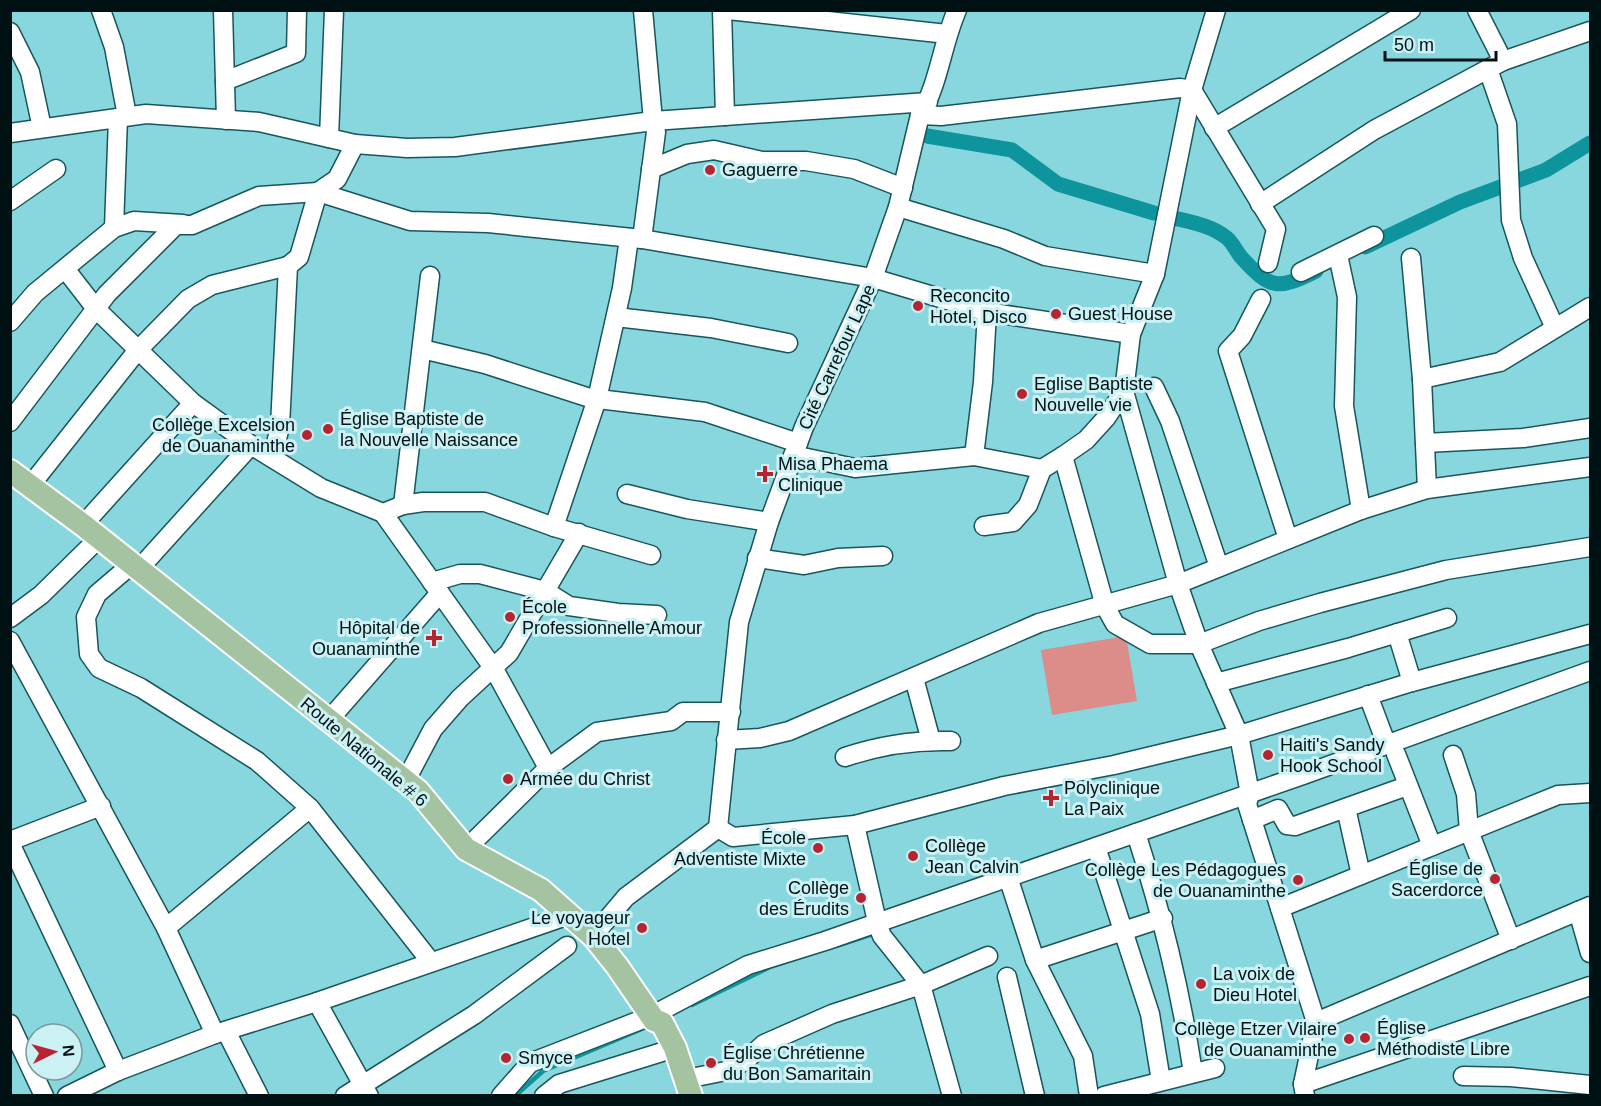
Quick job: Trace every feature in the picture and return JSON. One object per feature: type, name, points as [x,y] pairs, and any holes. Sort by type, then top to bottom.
[{"type":"main road","name":"Route Nationale # 6","points":[[10,471],[91,532],[418,791],[466,849],[541,890],[593,936],[675,1048],[688,1087]]},
{"type":"street","points":[[101,10],[114,47],[123,117],[114,228]]},
{"type":"street","points":[[223,10],[226,120]]},
{"type":"street","points":[[225,81],[296,54],[297,10]]},
{"type":"street","points":[[329,138],[334,10]]},
{"type":"street","points":[[554,527],[597,399],[651,169],[656,132],[653,121],[643,10]]},
{"type":"street","points":[[723,10],[725,116]]},
{"type":"street","points":[[729,10],[946,34]]},
{"type":"street","name":"Cité Carrefour Lape","points":[[718,828],[739,622],[757,558],[795,449],[873,278],[898,207],[946,34],[957,10]]},
{"type":"street","points":[[1216,10],[1191,90],[1155,274],[1131,334],[1124,391],[1178,584],[1199,644],[1239,735],[1250,803],[1316,1022],[1304,1090],[1590,986]]},
{"type":"street","points":[[1214,128],[1411,10]]},
{"type":"street","points":[[1477,10],[1495,65],[1507,124],[1511,220],[1523,258],[1555,328]]},
{"type":"street","points":[[1260,204],[1374,130],[1495,65],[1590,31]]},
{"type":"street","points":[[10,32],[30,72],[42,128]]},
{"type":"street","points":[[10,133],[146,114],[259,122],[355,144],[407,148],[455,147],[653,121],[924,108],[941,116],[1180,88],[1191,90],[1276,229],[1268,263]]},
{"type":"street","points":[[30,486],[137,351],[188,300],[212,285],[288,266],[299,257],[318,192],[337,179],[355,144]]},
{"type":"street","points":[[651,169],[687,154],[714,150],[762,161],[806,161],[854,170],[903,188]]},
{"type":"street","points":[[10,201],[56,169]]},
{"type":"street","points":[[10,422],[107,294],[176,225],[192,225],[259,196],[318,192],[410,221],[488,223],[635,239],[873,278],[987,312],[1131,334]]},
{"type":"street","points":[[898,207],[1004,239],[1045,256],[1155,274]]},
{"type":"street","points":[[10,322],[35,293],[66,270],[114,228],[134,221],[192,225]]},
{"type":"street","points":[[1301,272],[1339,258],[1374,236]]},
{"type":"street","points":[[1339,258],[1347,297],[1344,406],[1361,510]]},
{"type":"street","points":[[1411,258],[1422,379],[1427,489]]},
{"type":"street","points":[[273,457],[280,426],[288,266]]},
{"type":"street","points":[[66,270],[97,310],[193,403],[251,445],[321,488],[383,513],[494,669],[548,768]]},
{"type":"street","points":[[403,505],[430,276]]},
{"type":"street","points":[[1261,299],[1242,336],[1228,351],[1288,539]]},
{"type":"street","points":[[1422,379],[1500,362],[1590,307]]},
{"type":"street","points":[[974,456],[983,382],[987,312]]},
{"type":"street","points":[[616,317],[711,328],[788,343]]},
{"type":"street","points":[[422,349],[485,364],[568,393],[597,399],[705,412],[795,449],[855,468],[974,456],[1042,470]]},
{"type":"street","points":[[1154,387],[1170,421],[1219,567]]},
{"type":"street","points":[[984,526],[1013,522],[1028,505],[1042,470],[1086,440],[1106,418],[1124,391]]},
{"type":"street","points":[[10,618],[41,595],[193,403]]},
{"type":"street","points":[[1425,443],[1523,438],[1590,428]]},
{"type":"street","points":[[251,445],[134,568],[97,594],[86,617],[89,654],[99,668],[141,687],[257,760],[310,808],[431,962]]},
{"type":"street","points":[[1063,456],[1105,606],[1115,624],[1150,644],[1199,644],[1259,621],[1446,570],[1590,548]]},
{"type":"street","points":[[726,740],[760,738],[789,731],[1039,623],[1178,584],[1361,510],[1427,489],[1590,466]]},
{"type":"street","points":[[627,494],[687,509],[769,522]]},
{"type":"street","points":[[383,513],[403,505],[485,502],[554,527],[651,555]]},
{"type":"street","points":[[405,782],[433,729],[460,698],[509,653],[579,533]]},
{"type":"street","points":[[757,558],[804,565],[838,558],[883,556]]},
{"type":"street","points":[[328,720],[436,588],[460,573],[480,574],[545,591],[569,606],[618,613],[657,615]]},
{"type":"street","points":[[1216,683],[1447,618]]},
{"type":"street","points":[[1397,633],[1412,682]]},
{"type":"street","points":[[593,936],[626,897],[718,828],[733,837],[855,825],[1004,786],[1114,765],[1239,735],[1412,682],[1590,634]]},
{"type":"street","points":[[10,640],[255,1094]]},
{"type":"street","points":[[501,1095],[530,1063],[656,1020],[748,965],[825,941],[879,928],[1008,877],[1136,833],[1250,803],[1303,775],[1391,749],[1590,671]]},
{"type":"street","points":[[914,678],[931,741]]},
{"type":"street","points":[[1368,695],[1432,846]]},
{"type":"street","points":[[466,849],[548,768],[597,732],[671,721],[683,712],[731,712]]},
{"type":"street","points":[[845,757],[876,746],[951,741]]},
{"type":"street","points":[[1453,755],[1466,794],[1469,831],[1511,940]]},
{"type":"street","points":[[1250,803],[1278,810],[1287,825],[1295,826],[1407,786]]},
{"type":"street","points":[[1280,908],[1558,795],[1590,793]]},
{"type":"street","points":[[101,806],[10,842],[118,1071]]},
{"type":"street","points":[[166,928],[310,808]]},
{"type":"street","points":[[1346,808],[1361,875]]},
{"type":"street","points":[[855,825],[879,928],[921,985],[952,1095]]},
{"type":"street","points":[[1136,833],[1163,918],[1182,999],[1193,1073]]},
{"type":"street","points":[[1095,847],[1150,1014],[1161,1081]]},
{"type":"street","points":[[1008,877],[1035,960],[1083,1056],[1089,1095]]},
{"type":"street","points":[[1316,1022],[1584,908],[1590,953]]},
{"type":"street","points":[[66,1095],[118,1071],[221,1032],[317,1002],[569,915]]},
{"type":"street","points":[[1035,960],[1163,918]]},
{"type":"street","points":[[345,1095],[366,1090],[474,1016],[567,946]]},
{"type":"street","points":[[688,1087],[746,1061],[764,1044],[832,1014],[921,985],[988,956]]},
{"type":"street","points":[[1007,977],[1035,1095]]},
{"type":"street","points":[[317,1002],[366,1090]]},
{"type":"street","points":[[10,1024],[44,1095]]},
{"type":"street","points":[[544,1095],[559,1084],[675,1048]]},
{"type":"street","points":[[1104,1095],[1215,1068]]},
{"type":"street","points":[[1463,1076],[1511,1077],[1590,1085]]},
{"type":"shaded area","points":[[1126,636],[1137,701],[1052,715],[1041,650]]},
{"type":"waterway","points":[[927,136],[1012,150],[1058,184],[1154,213]]},
{"type":"waterway","points":[[1365,247],[1460,202],[1546,170],[1590,143]]},
{"type":"waterway","points":[[1170,217],[1200,224],[1221,234],[1229,240],[1251,268],[1260,276],[1276,284],[1283,284],[1316,271]]},
{"type":"waterway","points":[[836,946],[876,933]]},
{"type":"waterway","points":[[692,1005],[768,968]]},
{"type":"waterway","points":[[515,1096],[543,1071],[644,1028]]},
{"type":"place","name":"Gaguerre","points":[[710,170]]},
{"type":"place","name":"Reconcito Hotel, Disco","points":[[918,306]]},
{"type":"place","name":"Guest House","points":[[1056,314]]},
{"type":"place","name":"Eglise Baptiste Nouvelle vie","points":[[1022,394]]},
{"type":"place","name":"Église Baptiste de la Nouvelle Naissance","points":[[328,429]]},
{"type":"place","name":"Collège Excelsion de Ouanaminthe","points":[[307,435]]},
{"type":"place","name":"Misa Phaema Clinique","points":[[765,474]]},
{"type":"place","name":"École Professionnelle Amour","points":[[510,617]]},
{"type":"place","name":"Hôpital de Ouanaminthe","points":[[434,638]]},
{"type":"place","name":"Haiti's Sandy Hook School","points":[[1268,755]]},
{"type":"place","name":"Armée du Christ","points":[[508,779]]},
{"type":"place","name":"Polyclinique La Paix","points":[[1051,798]]},
{"type":"place","name":"École Adventiste Mixte","points":[[818,848]]},
{"type":"place","name":"Collège Jean Calvin","points":[[913,856]]},
{"type":"place","name":"Église de Sacerdorce","points":[[1495,879]]},
{"type":"place","name":"Collège Les Pédagogues de Ouanaminthe","points":[[1298,880]]},
{"type":"place","name":"Collège des Érudits","points":[[861,898]]},
{"type":"place","name":"Le voyageur Hotel","points":[[642,928]]},
{"type":"place","name":"La voix de Dieu Hotel","points":[[1201,984]]},
{"type":"place","name":"Église Méthodiste Libre","points":[[1365,1038]]},
{"type":"place","name":"Collège Etzer Vilaire de Ouanaminthe","points":[[1349,1039]]},
{"type":"place","name":"Smyce","points":[[506,1058]]},
{"type":"place","name":"Église Chrétienne du Bon Samaritain","points":[[711,1063]]}]
